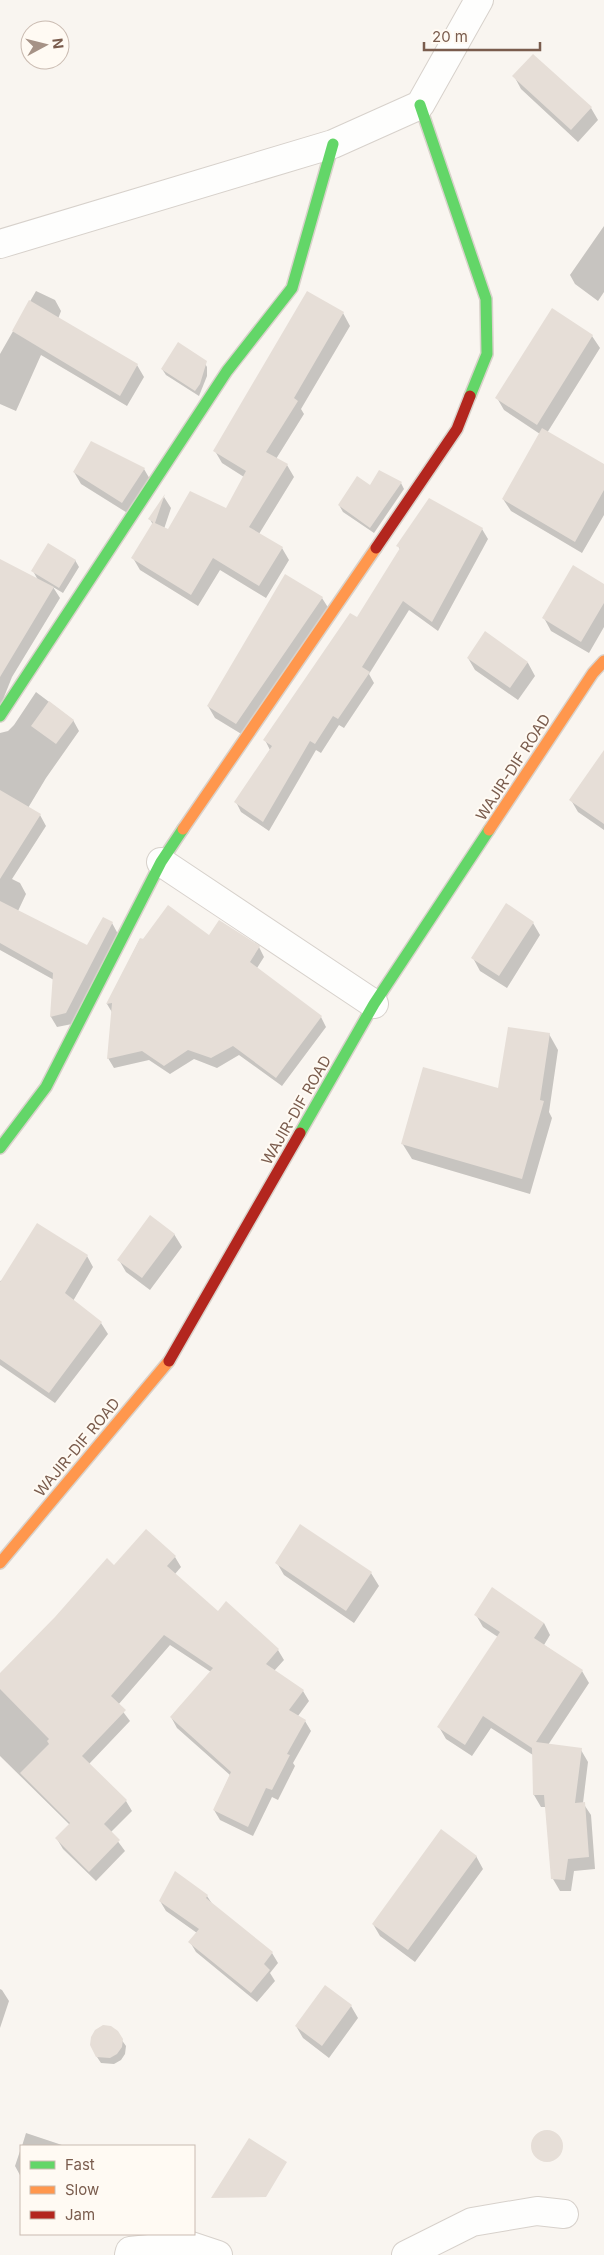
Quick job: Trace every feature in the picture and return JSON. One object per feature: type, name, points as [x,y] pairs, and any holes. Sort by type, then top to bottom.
[{"type":"street","points":[[0,244],[333,144],[420,105],[479,0]]},
{"type":"street","points":[[0,1148],[46,1086],[161,862],[457,429],[487,354],[486,299],[420,105]]},
{"type":"street","points":[[0,716],[227,371],[292,288],[333,144]]},
{"type":"street","name":"WAJIR-DIF ROAD","points":[[0,1563],[170,1360],[374,1004],[593,673],[604,661]]},
{"type":"street","points":[[161,862],[374,1004]]},
{"type":"street","points":[[406,2255],[472,2222],[537,2211],[564,2214]]},
{"type":"street","points":[[128,2255],[130,2251],[188,2245],[218,2255]]},
{"type":"building","points":[[533,54],[592,107],[571,130],[512,76]]},
{"type":"building","points":[[307,291],[344,312],[294,398],[298,401],[266,452],[288,464],[249,527],[283,547],[259,586],[213,558],[191,595],[131,558],[153,522],[148,519],[165,494],[155,523],[168,529],[190,491],[226,508],[246,471],[213,451]]},
{"type":"building","points":[[29,300],[138,364],[120,396],[12,331]]},
{"type":"building","points":[[552,308],[593,335],[537,425],[495,398]]},
{"type":"building","points":[[178,342],[207,361],[200,384],[195,391],[161,369]]},
{"type":"building","points":[[542,428],[604,464],[604,490],[575,542],[502,499]]},
{"type":"building","points":[[91,441],[145,468],[122,503],[73,472]]},
{"type":"building","points":[[379,470],[402,482],[370,528],[338,505],[357,476],[370,485]]},
{"type":"building","points":[[429,498],[483,528],[432,622],[403,601],[362,667],[370,672],[338,719],[333,716],[315,744],[310,741],[263,822],[234,802],[272,746],[263,740],[350,613],[357,617],[400,548],[396,546]]},
{"type":"building","points":[[48,543],[76,560],[59,588],[31,571]]},
{"type":"building","points":[[0,559],[54,587],[0,677]]},
{"type":"building","points":[[573,565],[604,584],[604,603],[581,642],[542,618]]},
{"type":"building","points":[[285,574],[323,597],[236,724],[207,706]]},
{"type":"building","points":[[485,631],[528,662],[510,688],[467,658]]},
{"type":"building","points":[[49,701],[74,720],[56,744],[31,726]]},
{"type":"building","points":[[604,750],[604,824],[569,800]]},
{"type":"building","points":[[0,790],[41,814],[0,879]]},
{"type":"building","points":[[0,901],[87,945],[103,917],[113,922],[66,1013],[50,1017],[53,973],[0,943]]},
{"type":"building","points":[[506,903],[534,922],[499,976],[471,958]]},
{"type":"building","points":[[168,905],[209,935],[219,920],[260,946],[250,962],[322,1016],[276,1078],[233,1046],[211,1058],[188,1050],[164,1066],[142,1051],[107,1059],[112,1003],[106,1004],[140,938],[143,939]]},
{"type":"building","points":[[508,1027],[550,1033],[540,1100],[544,1101],[522,1179],[401,1144],[423,1067],[498,1088]]},
{"type":"building","points":[[150,1215],[175,1234],[142,1278],[117,1260]]},
{"type":"building","points":[[37,1223],[88,1255],[65,1293],[102,1322],[49,1393],[0,1359],[0,1282]]},
{"type":"building","points":[[300,1524],[372,1572],[346,1611],[275,1563]]},
{"type":"building","points":[[146,1529],[176,1556],[167,1566],[218,1611],[226,1601],[279,1649],[266,1664],[304,1690],[289,1710],[306,1720],[287,1754],[290,1755],[272,1790],[266,1788],[248,1827],[213,1810],[231,1772],[170,1717],[213,1668],[164,1635],[111,1696],[126,1710],[82,1756],[127,1800],[104,1824],[120,1840],[89,1872],[55,1838],[70,1823],[20,1773],[49,1744],[47,1741],[49,1739],[0,1689],[0,1673],[55,1617],[107,1558],[114,1565]]},
{"type":"building","points":[[492,1587],[544,1623],[534,1638],[583,1670],[536,1742],[582,1748],[575,1803],[585,1802],[589,1857],[568,1859],[565,1880],[551,1879],[544,1795],[533,1795],[532,1748],[483,1716],[465,1745],[437,1727],[500,1632],[474,1615]]},
{"type":"building","points":[[441,1829],[477,1856],[408,1950],[372,1924]]},
{"type":"building","points":[[175,1871],[208,1895],[206,1898],[273,1952],[264,1964],[270,1970],[251,1993],[188,1942],[199,1929],[159,1901]]},
{"type":"building","points":[[325,1985],[352,2005],[322,2046],[295,2026]]},
{"type":"building","points":[[103,2025],[111,2026],[118,2031],[123,2039],[122,2047],[117,2054],[110,2058],[96,2057],[90,2045],[91,2037],[95,2030]]},
{"type":"building","points":[[547,2130],[558,2135],[563,2146],[558,2157],[547,2162],[536,2157],[531,2146],[536,2135]]},
{"type":"building","points":[[249,2138],[287,2162],[266,2197],[211,2198]]},
{"type":"traffic: fast","points":[[420,105],[486,299],[487,354],[470,396]]},
{"type":"traffic: fast","points":[[0,716],[227,371],[292,288],[333,144]]},
{"type":"traffic: fast","points":[[0,1148],[46,1087],[161,862],[183,829]]},
{"type":"traffic: fast","points":[[300,1133],[374,1004],[489,830]]},
{"type":"traffic: slow","points":[[183,829],[376,548]]},
{"type":"traffic: slow","points":[[489,830],[593,673],[604,661]]},
{"type":"traffic: slow","points":[[0,1563],[169,1361]]},
{"type":"traffic: jam","points":[[376,548],[457,429],[470,396]]},
{"type":"traffic: jam","points":[[169,1361],[300,1133]]}]
